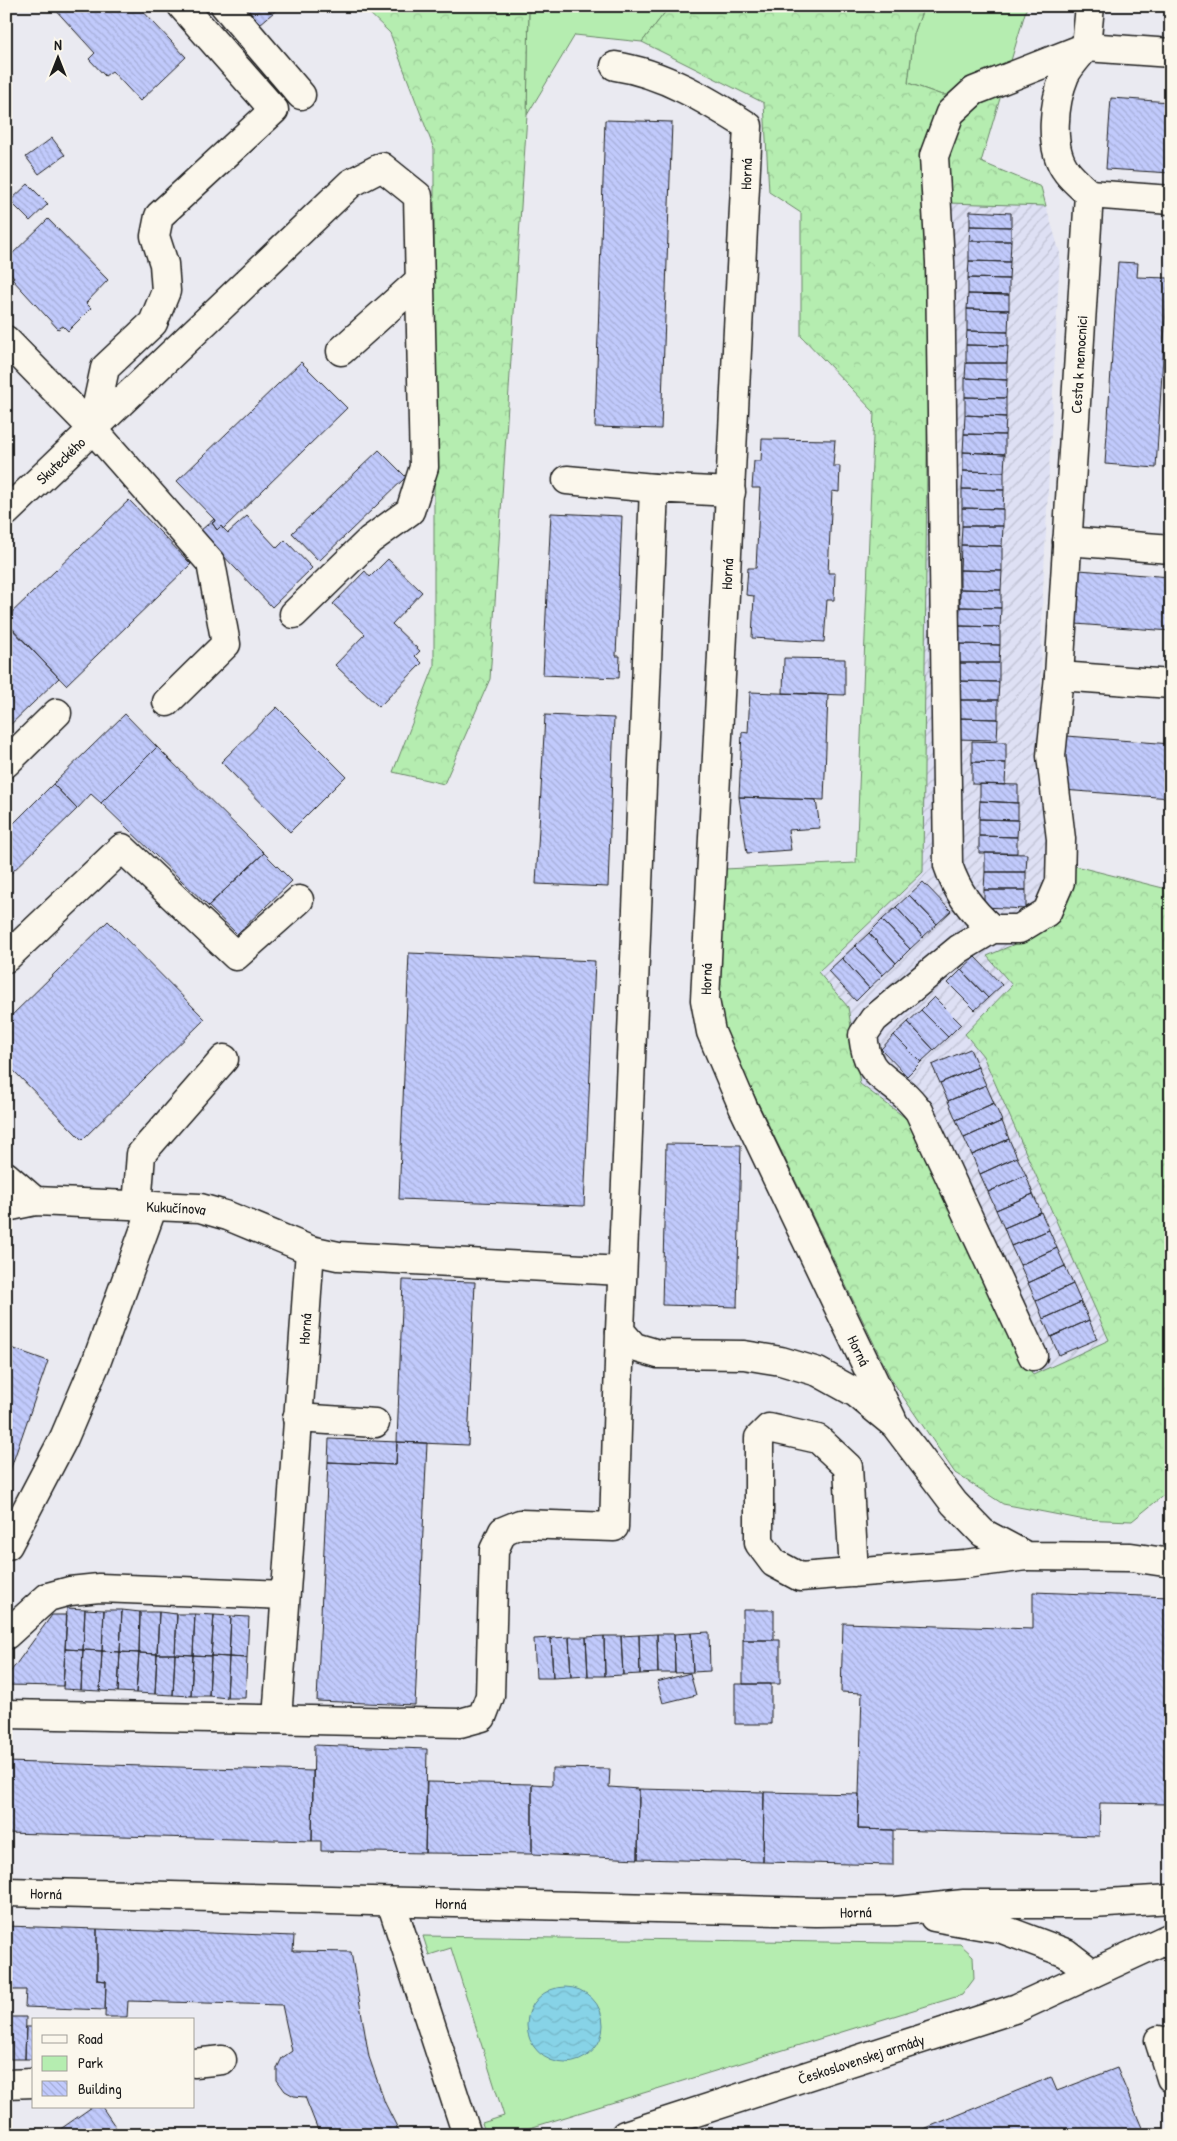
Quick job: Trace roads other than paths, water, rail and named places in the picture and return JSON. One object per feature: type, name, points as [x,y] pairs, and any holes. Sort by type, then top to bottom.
[{"type":"street","points":[[92,428],[105,368],[152,323],[166,291],[164,264],[155,236],[159,216],[274,110],[182,6]]},
{"type":"street","points":[[225,6],[301,94]]},
{"type":"street","points":[[1090,6],[1086,47],[1066,73],[1057,102],[1056,132],[1058,155],[1066,171],[1089,194],[1171,200]]},
{"type":"street","points":[[1033,1356],[919,1111],[902,1091],[879,1076],[865,1056],[863,1035],[874,1019],[959,950],[992,929],[970,909],[953,882],[948,865],[940,262],[934,156],[950,113],[974,91],[1086,47],[1171,53]]},
{"type":"street","name":"Horná","points":[[615,66],[637,69],[703,97],[748,126],[705,1000],[711,1032],[743,1107],[895,1425],[954,1503],[983,1533],[1026,1556],[1132,1557],[1171,1563]]},
{"type":"street","name":"Skuteckého","points":[[6,512],[351,183],[382,167],[418,196],[420,280]]},
{"type":"street","name":"Cesta k nemocnici","points":[[992,929],[1018,929],[1047,912],[1060,882],[1061,839],[1050,756],[1059,676],[1089,194]]},
{"type":"street","points":[[341,351],[420,280]]},
{"type":"street","points":[[294,614],[370,540],[410,511],[424,467],[420,280]]},
{"type":"street","points":[[6,340],[92,428],[211,564],[226,644],[167,702]]},
{"type":"street","points":[[567,480],[654,488],[731,492]]},
{"type":"street","points":[[6,1714],[460,1723],[482,1716],[490,1696],[494,1550],[503,1531],[520,1524],[614,1527],[622,1271],[654,488]]},
{"type":"street","points":[[1067,542],[1171,550]]},
{"type":"street","points":[[1059,676],[1171,684]]},
{"type":"street","points":[[6,763],[57,714]]},
{"type":"street","points":[[6,958],[122,848],[236,956],[299,900]]},
{"type":"street","points":[[8,1544],[64,1438],[96,1362],[145,1206],[141,1154],[224,1059]]},
{"type":"street","points":[[6,1176],[35,1201]]},
{"type":"street","name":"Kukučínova","points":[[6,1207],[35,1201],[200,1208],[228,1216],[310,1250]]},
{"type":"street","points":[[310,1250],[347,1256],[622,1271]]},
{"type":"street","name":"Horná","points":[[277,1719],[310,1250]]},
{"type":"street","name":"Horná","points":[[620,1330],[634,1347],[658,1354],[744,1355],[781,1361],[818,1372],[856,1393],[895,1425]]},
{"type":"street","points":[[297,1418],[376,1423]]},
{"type":"street","points":[[854,1573],[848,1467],[818,1439],[770,1428],[759,1438],[759,1543],[774,1563],[800,1577],[854,1573],[965,1564],[1026,1556]]},
{"type":"street","name":"Horná","points":[[1132,1557],[1171,1541]]},
{"type":"street","points":[[6,1635],[48,1597],[70,1591],[99,1588],[285,1595]]},
{"type":"street","name":"Horná","points":[[6,1892],[816,1912],[896,1911],[964,1904],[1092,1904],[1171,1899]]},
{"type":"street","points":[[391,1902],[467,2135]]},
{"type":"street","name":"Horná","points":[[896,1911],[1002,1929],[1066,1952],[1092,1973]]},
{"type":"street","name":"Československej armády","points":[[624,2135],[1017,2008],[1171,1937]]},
{"type":"street","points":[[1159,2040],[1171,2078]]},
{"type":"street","points":[[195,2064],[222,2060]]},
{"type":"street","points":[[6,2084],[32,2083]]},
{"type":"water","points":[[565,1987],[579,1990],[592,1998],[600,2011],[603,2025],[600,2039],[592,2052],[579,2060],[565,2063],[551,2060],[538,2052],[530,2039],[527,2025],[530,2011],[538,1998],[551,1990]]}]
